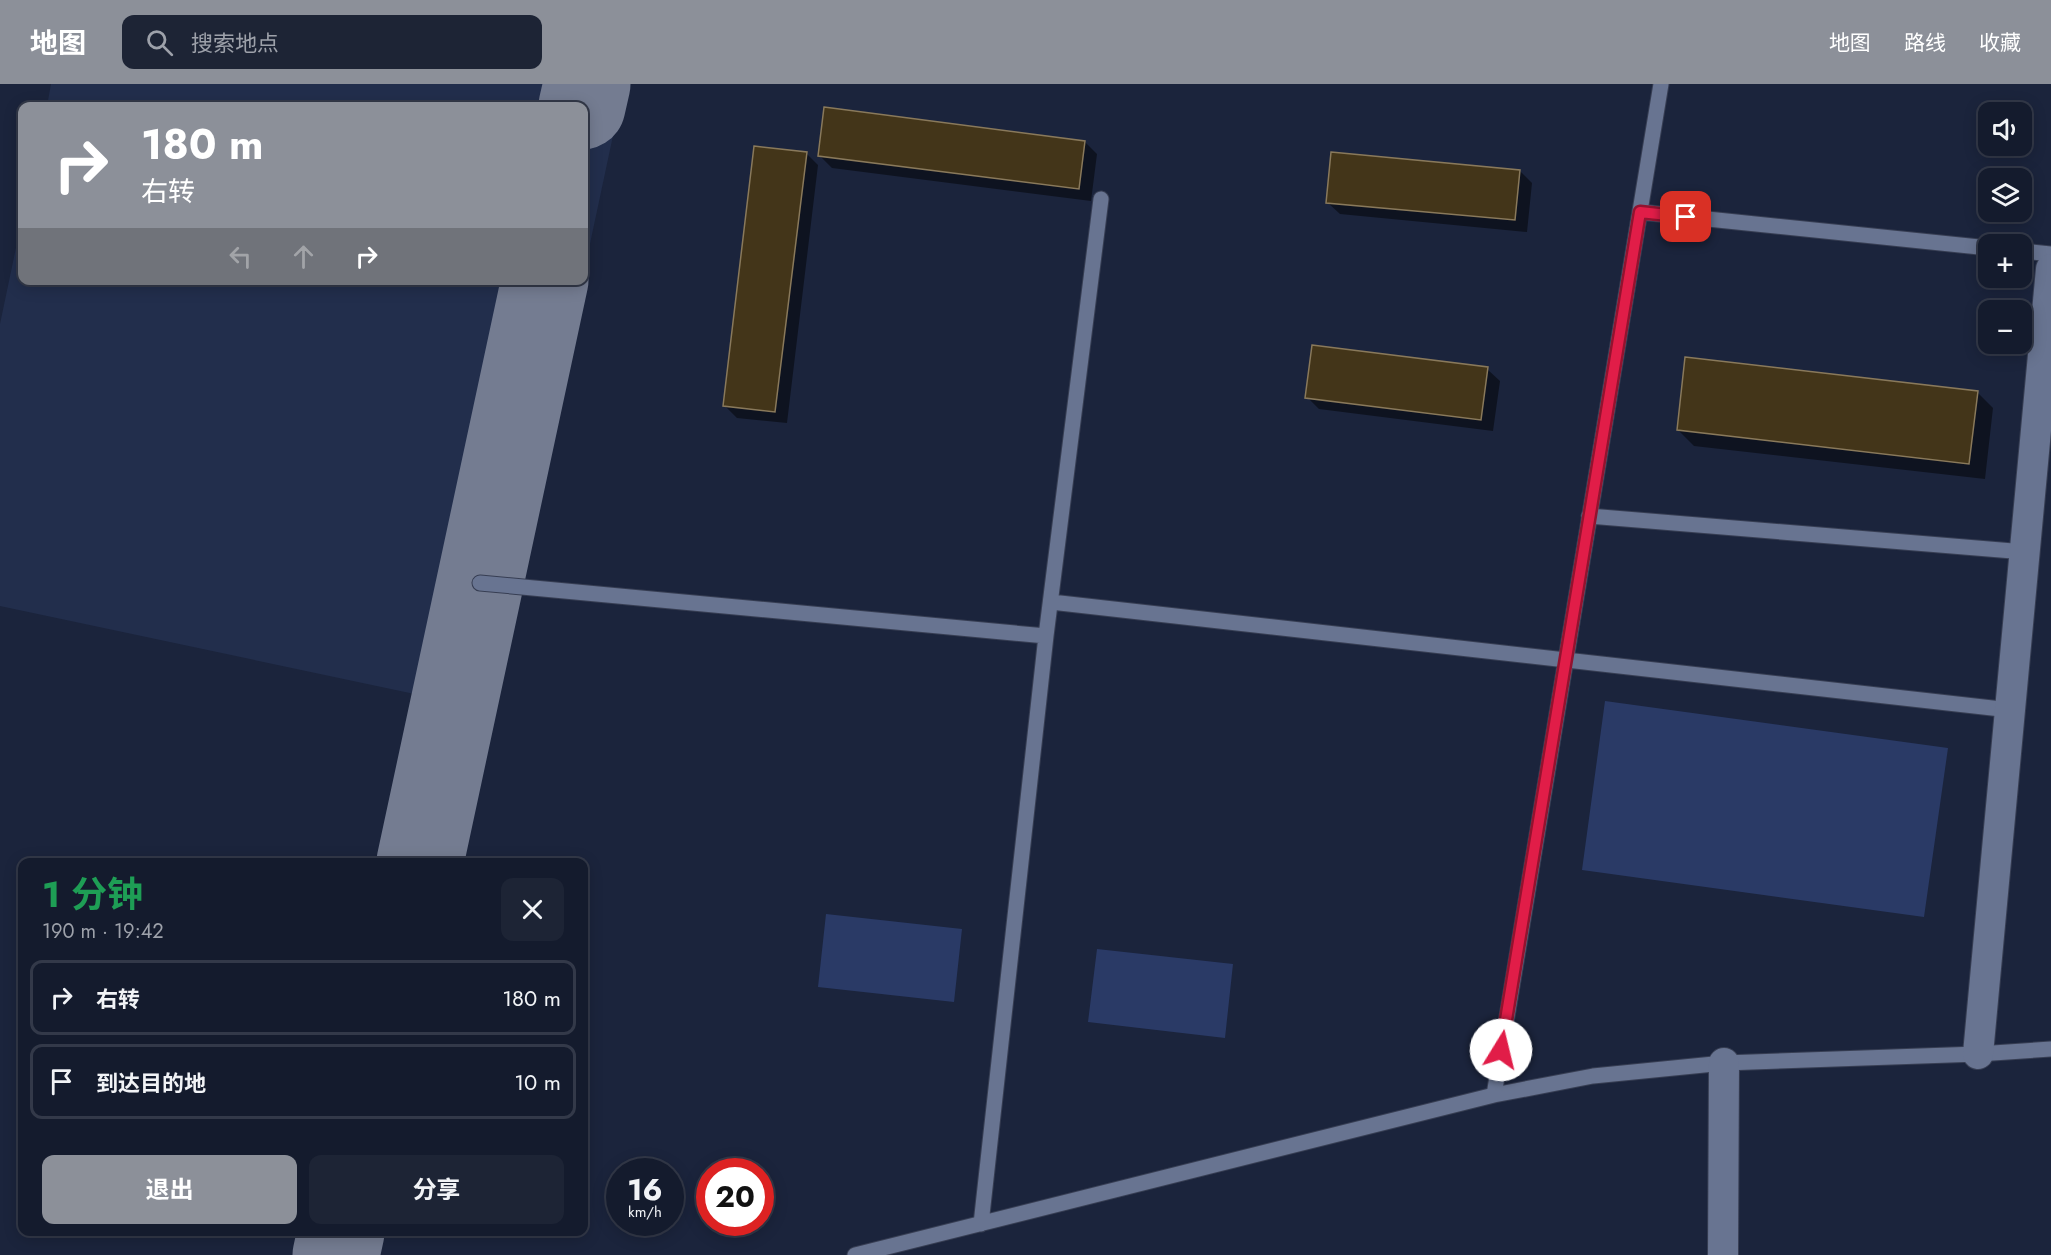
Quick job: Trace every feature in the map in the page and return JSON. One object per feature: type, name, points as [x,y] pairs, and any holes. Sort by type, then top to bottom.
[{"type":"street","points":[[1978,1054],[2051,269]]},
{"type":"street","points":[[1723,1255],[1724,1063]]},
{"type":"lane","points":[[1494,1095],[1564,660],[1661,84]]},
{"type":"lane","points":[[981,1224],[1047,636],[1101,199]]},
{"type":"lane","points":[[1640,212],[1978,247]]},
{"type":"lane","points":[[2032,252],[2051,254]]},
{"type":"lane","points":[[1589,516],[2025,552]]},
{"type":"lane","points":[[480,583],[1047,636]]},
{"type":"lane","points":[[1051,602],[2010,710]]},
{"type":"lane","points":[[855,1255],[1494,1095],[1593,1076],[1724,1063],[1978,1054],[2051,1048]]},
{"type":"shaded area","points":[[51,84],[624,84],[588,253],[588,102],[48,102]]},
{"type":"shaded area","points":[[18,238],[18,285],[581,285],[490,710],[0,606],[0,324]]},
{"type":"shaded area","points":[[1605,701],[1948,748],[1924,917],[1582,870]]},
{"type":"shaded area","points":[[826,914],[962,929],[954,1002],[818,987]]},
{"type":"shaded area","points":[[1097,949],[1233,964],[1225,1038],[1088,1022]]},
{"type":"building","points":[[824,107],[1085,141],[1079,189],[818,156]]},
{"type":"building","points":[[754,146],[807,152],[775,412],[723,406]]},
{"type":"building","points":[[1331,152],[1520,170],[1515,220],[1326,203]]},
{"type":"building","points":[[1312,345],[1488,367],[1481,420],[1305,398]]},
{"type":"building","points":[[1685,357],[1978,391],[1969,464],[1677,430]]},
{"type":"taxiway","points":[[583,102],[587,84]]},
{"type":"taxiway","points":[[421,858],[544,285]]},
{"type":"taxiway","points":[[336,1255],[340,1236]]},
{"type":"route","points":[[1501,1050],[1640,212],[1686,217]]}]
